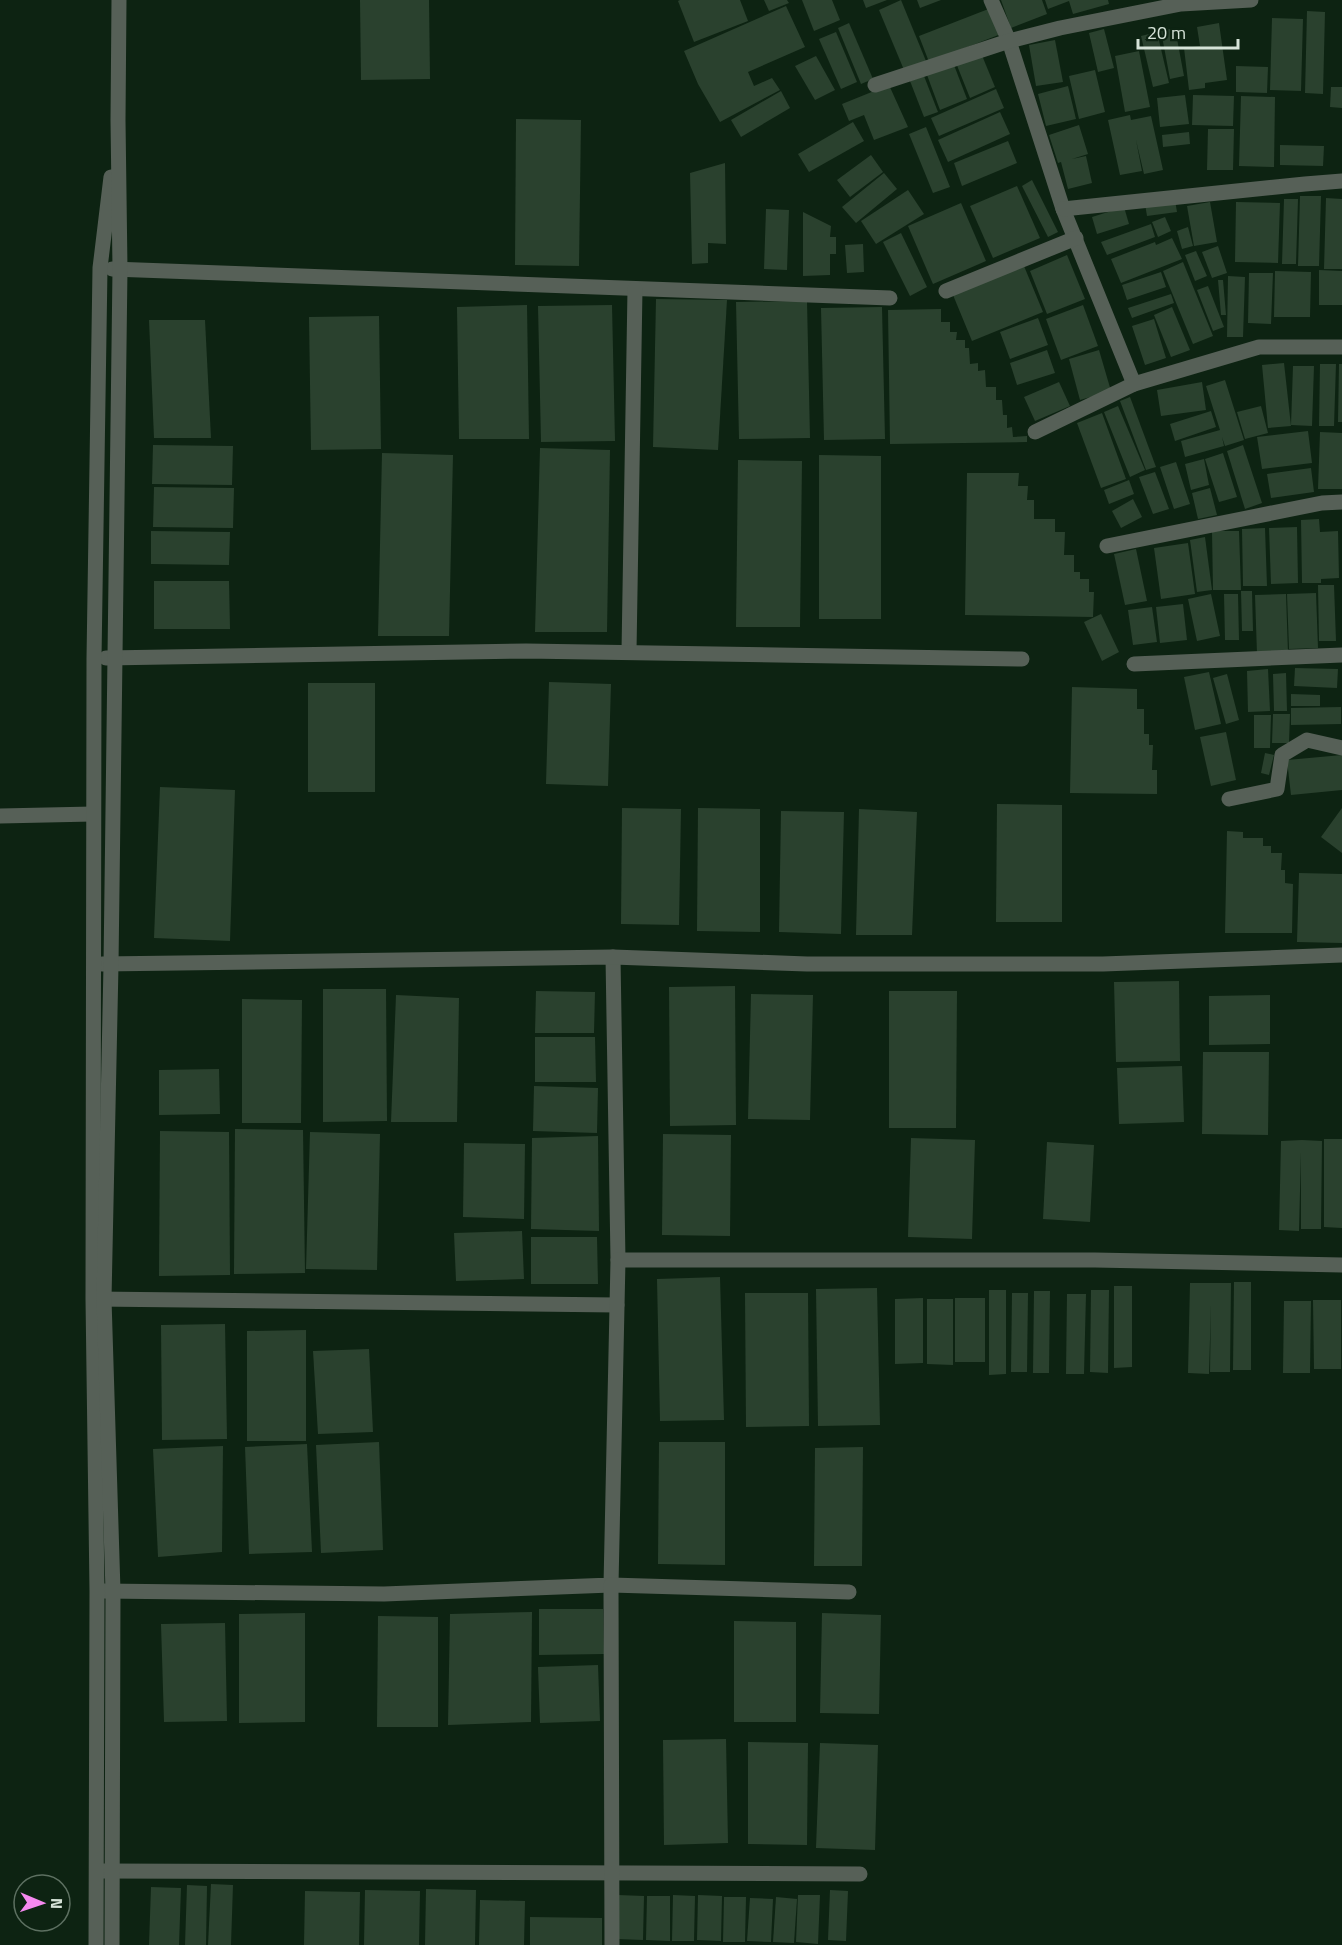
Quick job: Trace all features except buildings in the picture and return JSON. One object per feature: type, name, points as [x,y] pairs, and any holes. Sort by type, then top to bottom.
[{"type":"street","points":[[112,1945],[113,1591],[98,1299],[111,965],[120,269],[119,0]]},
{"type":"street","points":[[991,0],[1009,41],[1063,208],[1134,384]]},
{"type":"street","points":[[875,85],[1009,41],[1060,28],[1181,4],[1251,0]]},
{"type":"street","points":[[96,1945],[98,1299],[93,963],[94,659],[100,268],[118,120]]},
{"type":"street","points":[[1063,208],[1342,182]]},
{"type":"street","points":[[946,291],[1076,238]]},
{"type":"street","points":[[100,268],[890,298]]},
{"type":"street","points":[[629,652],[635,289]]},
{"type":"street","points":[[1035,432],[1134,384],[1259,347],[1342,347]]},
{"type":"street","points":[[1107,546],[1301,507],[1342,502]]},
{"type":"street","points":[[94,659],[526,651],[1022,659]]},
{"type":"street","points":[[1134,664],[1342,655]]},
{"type":"street","points":[[1229,799],[1277,789],[1282,755],[1307,740],[1342,748]]},
{"type":"street","points":[[0,816],[93,814]]},
{"type":"street","points":[[93,963],[111,965],[614,957],[807,964],[1103,964],[1342,955]]},
{"type":"street","points":[[612,1945],[611,1586],[618,1260],[614,957]]},
{"type":"street","points":[[618,1260],[1095,1260],[1342,1265]]},
{"type":"street","points":[[98,1299],[617,1305]]},
{"type":"street","points":[[97,1591],[384,1594],[611,1586],[849,1592]]},
{"type":"street","points":[[95,1871],[860,1874]]}]
